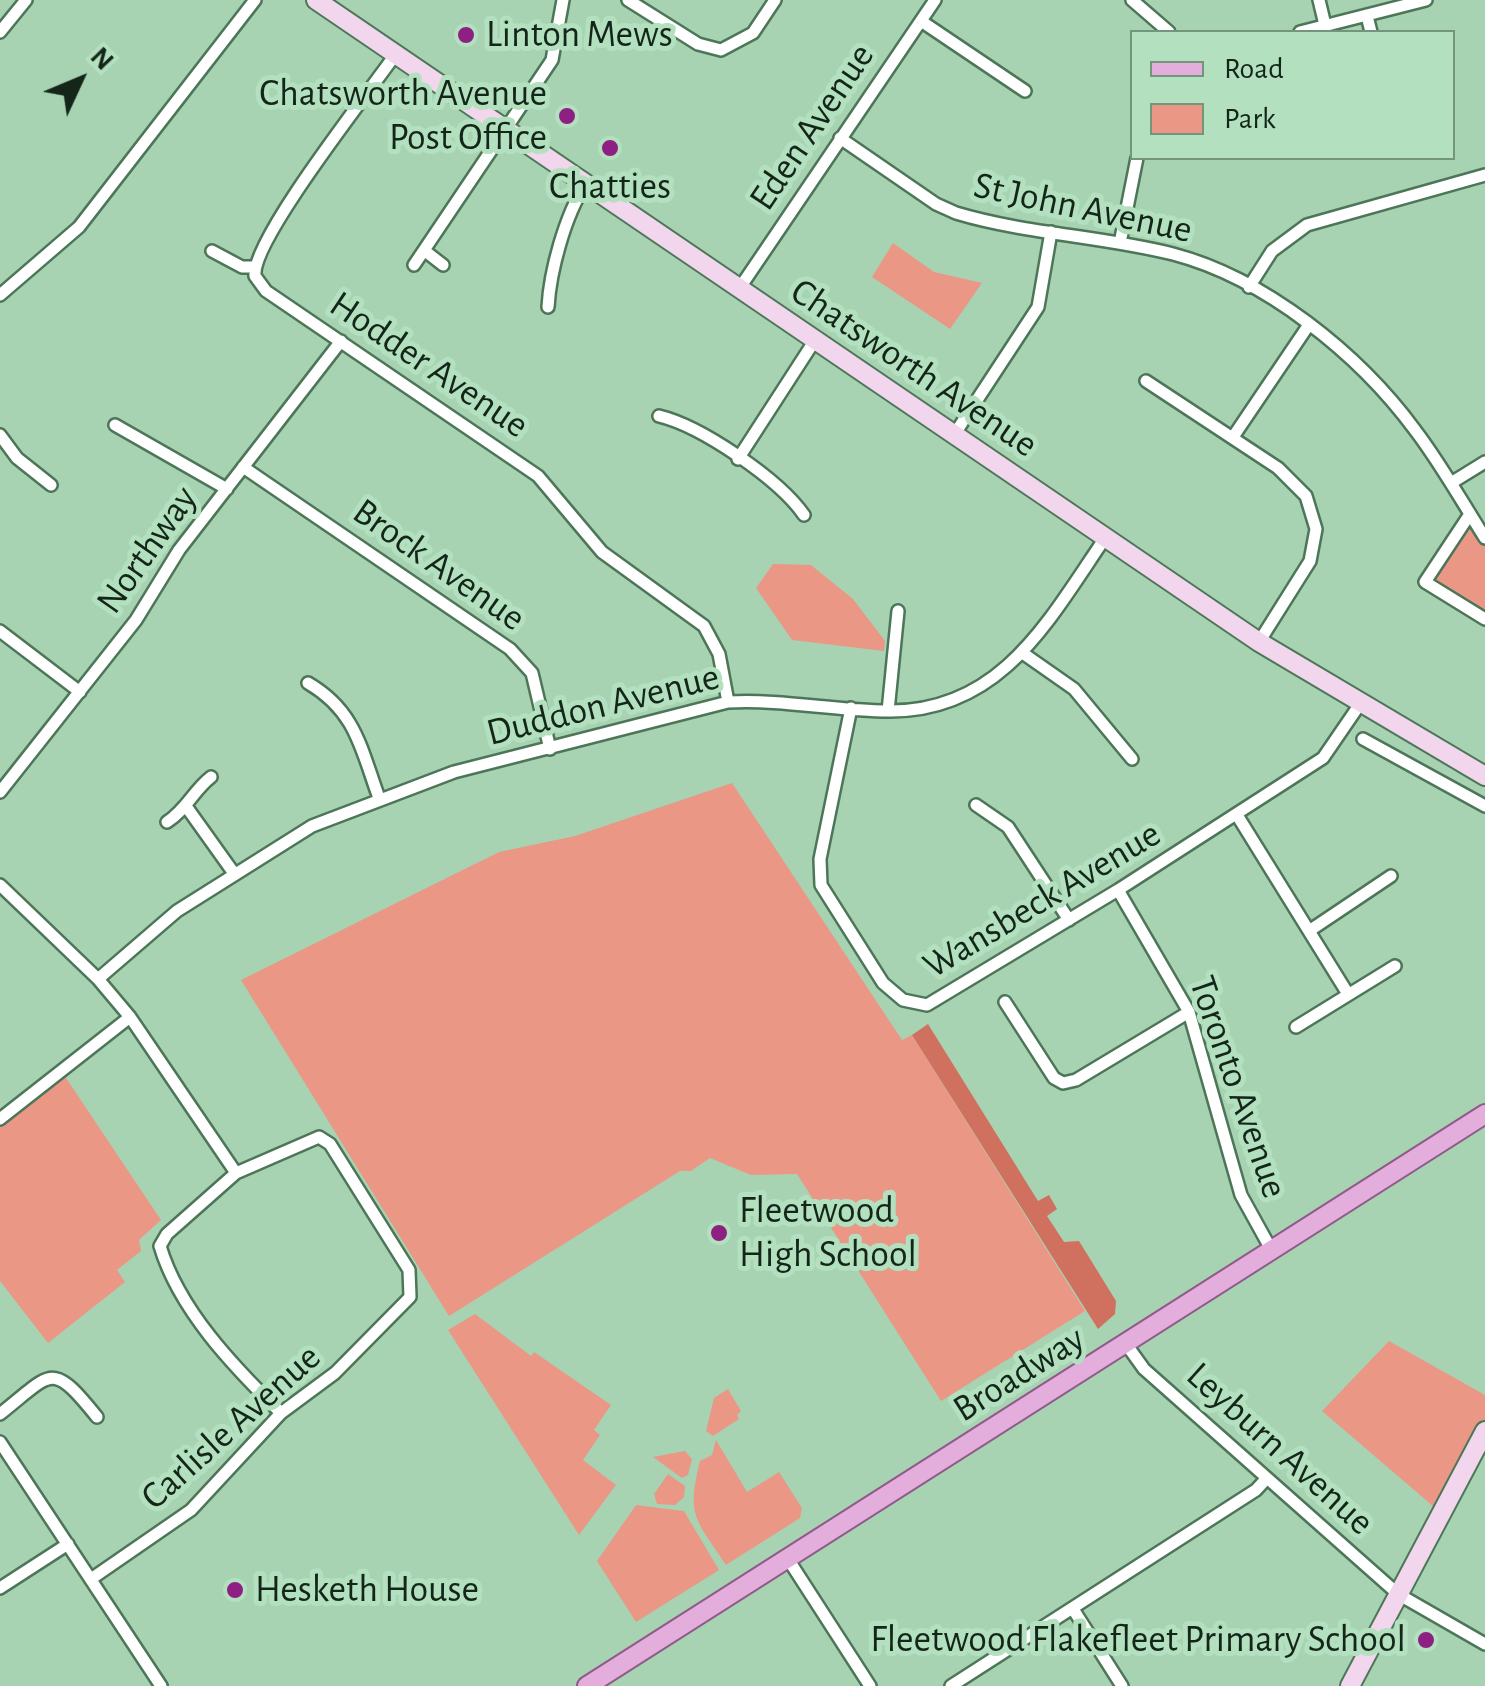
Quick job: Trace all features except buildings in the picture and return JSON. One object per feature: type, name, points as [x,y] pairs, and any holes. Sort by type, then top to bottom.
[{"type":"main road","name":"Broadway","points":[[586,1686],[1485,1114]]},
{"type":"street","points":[[0,32],[26,0]]},
{"type":"street","points":[[0,294],[79,226],[255,0]]},
{"type":"street","name":"Chatsworth Avenue","points":[[316,0],[1259,642],[1437,749],[1482,768]]},
{"type":"street","points":[[414,265],[552,60],[562,0]]},
{"type":"street","points":[[628,0],[698,44],[721,50],[753,34],[775,0]]},
{"type":"street","name":"Eden Avenue","points":[[739,288],[935,0]]},
{"type":"street","points":[[1132,0],[1166,30]]},
{"type":"street","points":[[1319,0],[1325,26]]},
{"type":"street","points":[[1308,30],[1426,0]]},
{"type":"street","points":[[1368,16],[1371,30]]},
{"type":"street","points":[[921,21],[1025,91]]},
{"type":"street","points":[[212,250],[242,267],[254,267],[293,199],[395,55]]},
{"type":"street","name":"St John Avenue","points":[[840,138],[946,209],[1176,255],[1249,287],[1308,326],[1391,400],[1485,538]]},
{"type":"street","points":[[1120,243],[1136,160]]},
{"type":"street","points":[[1249,287],[1272,251],[1307,224],[1485,175]]},
{"type":"street","points":[[548,307],[552,266],[569,215],[586,186]]},
{"type":"street","points":[[954,435],[1038,307],[1051,232]]},
{"type":"street","points":[[425,251],[443,264]]},
{"type":"street","name":"Hodder Avenue","points":[[254,267],[266,291],[538,476],[602,552],[704,626],[719,654],[728,702]]},
{"type":"street","points":[[1233,437],[1308,326]]},
{"type":"street","points":[[738,459],[815,340]]},
{"type":"street","name":"Northway","points":[[0,792],[80,692],[243,467],[341,341]]},
{"type":"street","points":[[1146,381],[1293,480],[1306,496],[1316,529],[1306,570],[1259,642]]},
{"type":"street","points":[[660,416],[681,421],[738,459],[791,496],[804,514]]},
{"type":"street","points":[[114,424],[228,489]]},
{"type":"street","points":[[0,435],[18,458],[51,485]]},
{"type":"street","points":[[1451,483],[1485,462]]},
{"type":"street","name":"Brock Avenue","points":[[243,467],[510,648],[532,673],[550,749]]},
{"type":"street","points":[[1470,514],[1424,582],[1485,619]]},
{"type":"street","name":"Duddon Avenue","points":[[98,979],[177,912],[233,872],[312,826],[454,772],[728,702],[780,700],[888,711],[954,701],[992,681],[1024,654],[1104,538]]},
{"type":"street","points":[[888,711],[898,612]]},
{"type":"street","points":[[0,631],[80,692]]},
{"type":"street","points":[[1024,654],[1074,690],[1132,758]]},
{"type":"street","points":[[308,683],[333,698],[346,713],[379,798]]},
{"type":"street","name":"Wansbeck Avenue","points":[[851,708],[819,872],[827,896],[892,992],[914,1004],[938,1002],[1324,758],[1360,704]]},
{"type":"street","points":[[1363,739],[1485,806]]},
{"type":"street","points":[[1423,773],[1437,749]]},
{"type":"street","points":[[167,822],[188,808],[195,792],[211,777]]},
{"type":"street","points":[[976,805],[1008,828],[1069,920]]},
{"type":"street","points":[[188,808],[233,872]]},
{"type":"street","points":[[1238,815],[1348,994]]},
{"type":"street","points":[[1309,931],[1390,876]]},
{"type":"street","points":[[0,885],[98,979],[130,1018],[236,1173],[167,1234],[160,1246],[166,1266],[214,1341],[281,1413]]},
{"type":"street","name":"Toronto Avenue","points":[[1118,890],[1190,1012],[1241,1195],[1272,1251]]},
{"type":"street","points":[[1296,1027],[1395,966]]},
{"type":"street","points":[[1005,1002],[1054,1078],[1063,1082],[1076,1080],[1190,1012]]},
{"type":"street","points":[[0,1119],[130,1018]]},
{"type":"street","name":"Carlisle Avenue","points":[[91,1579],[191,1510],[281,1413],[336,1374],[402,1308],[412,1285],[409,1270],[330,1144],[319,1137],[236,1173]]},
{"type":"street","name":"Leyburn Avenue","points":[[1126,1344],[1144,1369],[1398,1594],[1485,1644]]},
{"type":"street","points":[[0,1414],[46,1378],[58,1376],[69,1382],[97,1418]]},
{"type":"street","points":[[1350,1686],[1483,1441]]},
{"type":"street","points":[[0,1442],[161,1686]]},
{"type":"street","points":[[952,1686],[1267,1478]]},
{"type":"street","points":[[0,1588],[68,1544]]},
{"type":"street","points":[[788,1559],[870,1686]]},
{"type":"street","points":[[1074,1609],[1122,1686]]},
{"type":"green space","points":[[893,243],[934,272],[982,283],[950,329],[872,277]]},
{"type":"green space","points":[[1470,514],[1485,538],[1485,619],[1425,582]]},
{"type":"green space","points":[[773,564],[811,565],[853,599],[885,641],[884,651],[792,640],[756,588]]},
{"type":"green space","name":"Fleetwood High School","points":[[732,783],[902,1040],[912,1035],[1085,1311],[941,1401],[797,1174],[751,1175],[710,1158],[691,1171],[680,1171],[449,1316],[241,980],[499,852],[575,836]]},
{"type":"green space","points":[[60,1069],[161,1220],[139,1240],[141,1251],[117,1270],[125,1282],[48,1343],[0,1281],[0,1119]]},
{"type":"green space","points":[[475,1314],[531,1356],[534,1352],[611,1405],[594,1430],[600,1435],[583,1460],[616,1485],[579,1535],[448,1330]]},
{"type":"green space","points":[[1389,1341],[1485,1395],[1485,1431],[1441,1513],[1322,1411]]},
{"type":"green space","points":[[728,1389],[741,1411],[739,1419],[713,1436],[706,1431],[714,1398]]},
{"type":"green space","points":[[716,1440],[747,1492],[779,1472],[802,1508],[800,1518],[726,1565],[701,1527],[694,1506],[700,1461],[712,1455]]},
{"type":"green space","points":[[685,1451],[692,1459],[688,1475],[682,1478],[653,1457]]},
{"type":"green space","points":[[668,1474],[685,1486],[684,1497],[675,1505],[657,1504],[654,1494]]},
{"type":"green space","points":[[636,1505],[684,1511],[719,1570],[636,1622],[597,1561]]},
{"type":"shaded area","points":[[928,1024],[1038,1201],[1049,1195],[1057,1209],[1047,1216],[1064,1242],[1079,1241],[1116,1301],[1115,1314],[1098,1329],[912,1035]]},
{"type":"place","name":"Linton Mews","points":[[466,35]]},
{"type":"place","name":"Chatsworth Avenue Post Office","points":[[567,116]]},
{"type":"place","name":"Chatties","points":[[610,148]]},
{"type":"place","name":"Fleetwood High School","points":[[719,1233]]},
{"type":"place","name":"Hesketh House","points":[[235,1590]]},
{"type":"place","name":"Fleetwood Flakefleet Primary School","points":[[1426,1640]]}]
